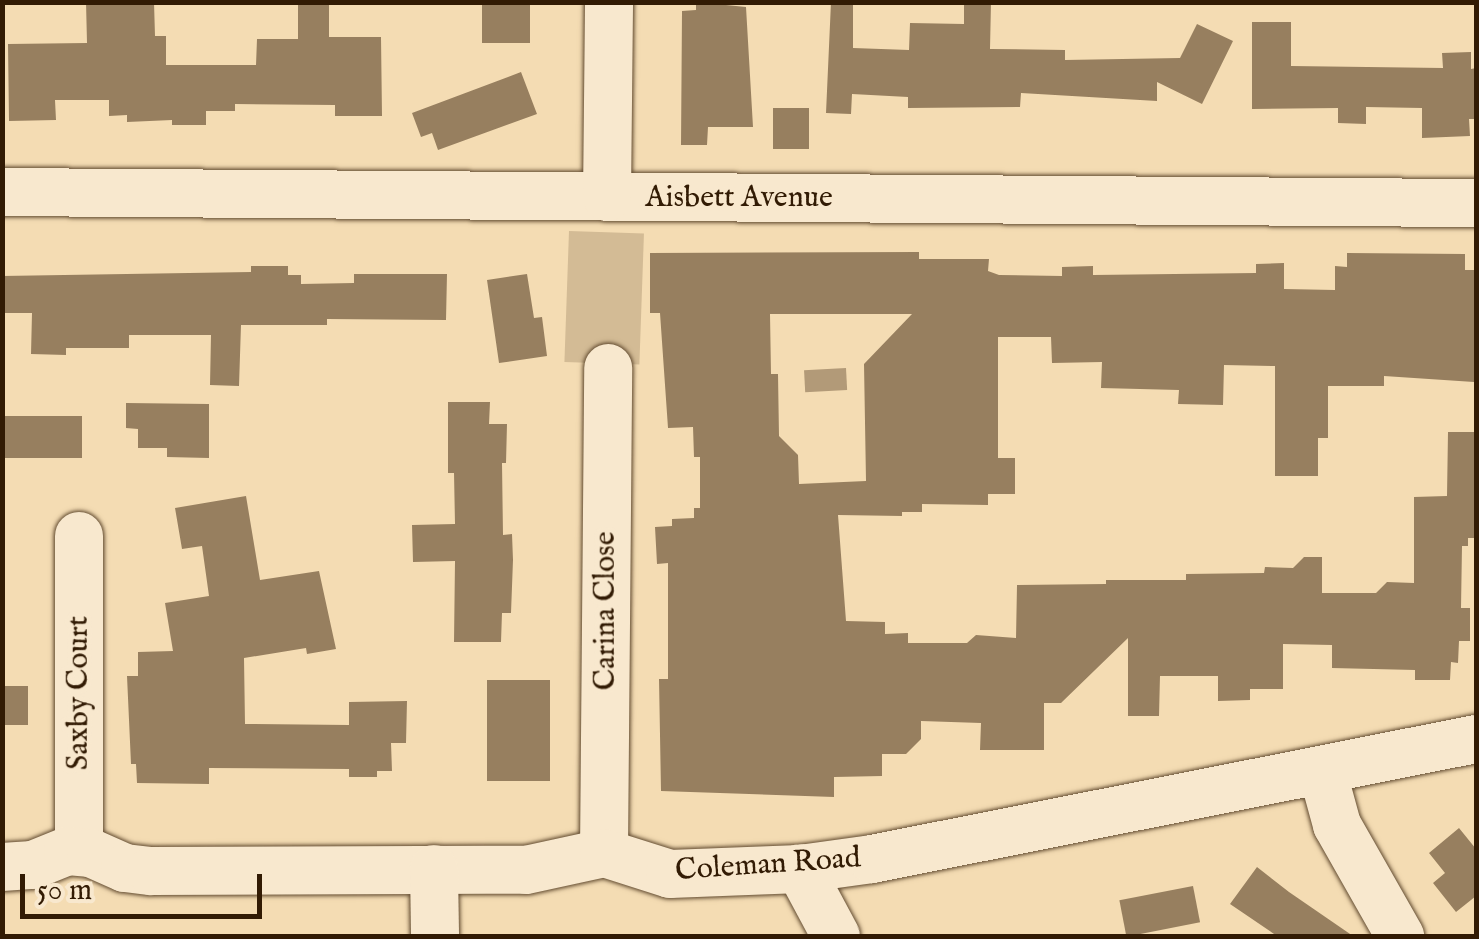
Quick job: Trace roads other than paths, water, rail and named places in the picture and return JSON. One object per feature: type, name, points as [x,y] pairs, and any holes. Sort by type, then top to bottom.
[{"type":"street","points":[[607,197],[609,2]]},
{"type":"street","name":"Aisbett Avenue","points":[[2,192],[1476,203]]},
{"type":"street","name":"Carina Close","points":[[604,853],[608,368]]},
{"type":"street","name":"Saxby Court","points":[[79,536],[79,851]]},
{"type":"street","name":"Coleman Road","points":[[604,853],[670,874],[800,869],[872,859],[1476,739]]},
{"type":"street","points":[[1322,770],[1337,825],[1400,936]]},
{"type":"street","points":[[2,867],[33,865],[55,854],[79,851],[102,856],[125,868],[150,871],[541,869],[604,853]]},
{"type":"street","points":[[800,869],[836,936]]},
{"type":"street","points":[[434,870],[435,936]]}]
